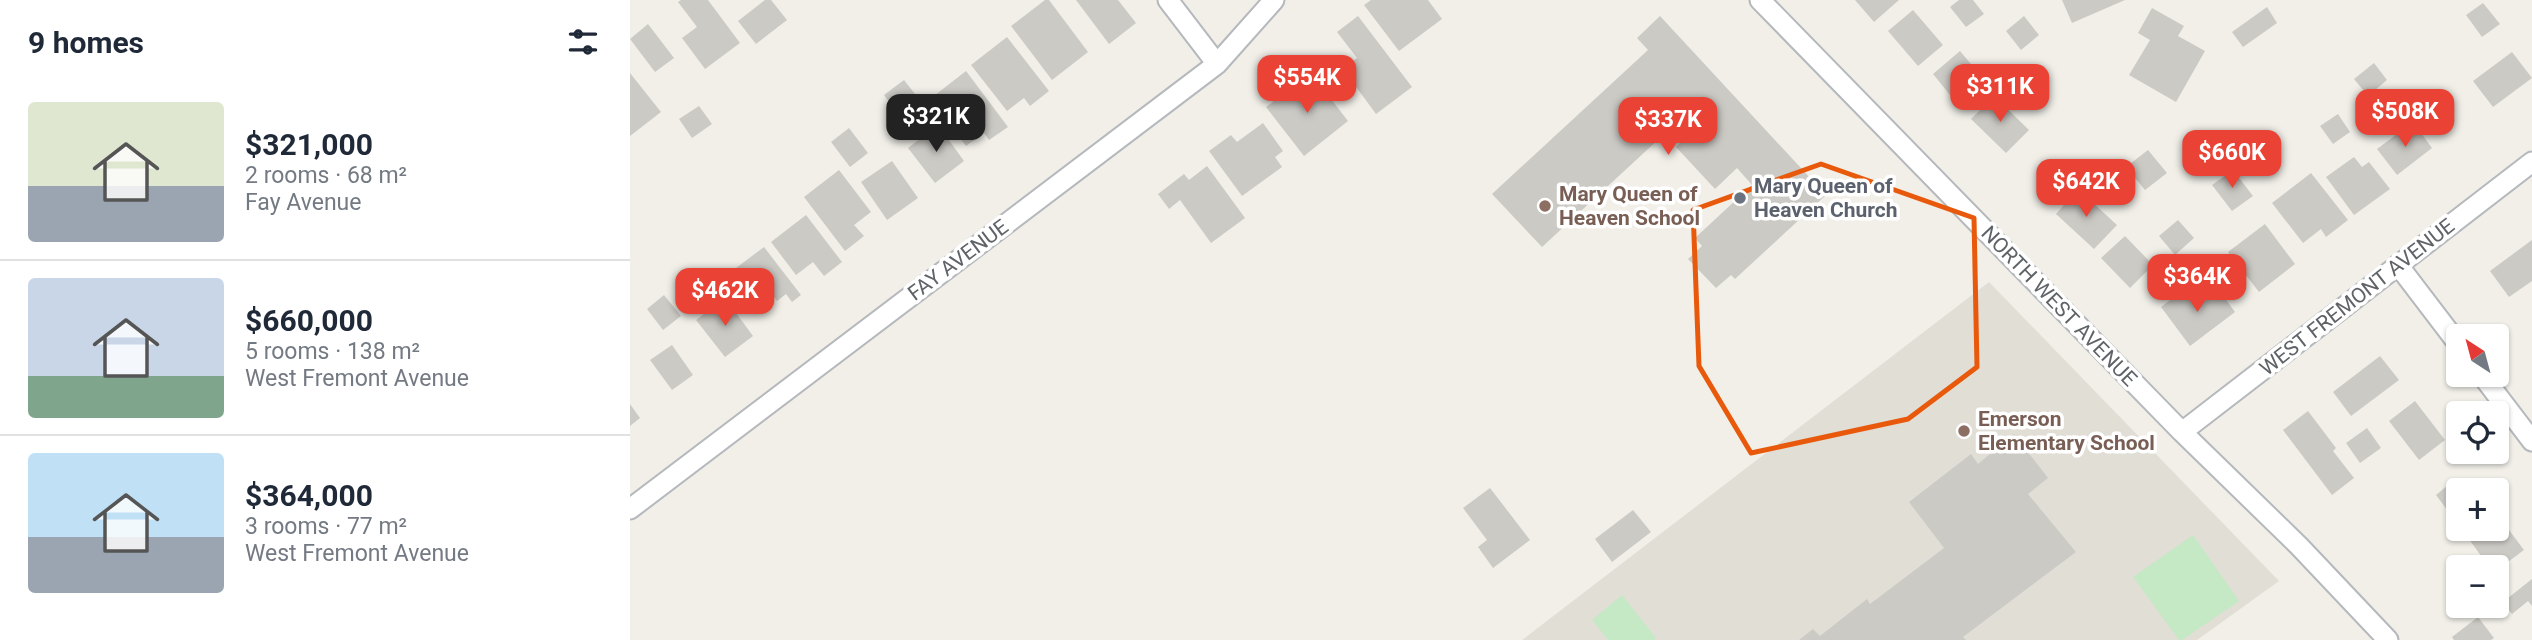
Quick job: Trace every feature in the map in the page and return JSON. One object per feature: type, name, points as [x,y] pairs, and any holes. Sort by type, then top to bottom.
[{"type":"street","points":[[1168,0],[1217,64]]},
{"type":"street","name":"FAY AVENUE","points":[[630,509],[1217,64],[1274,0]]},
{"type":"street","name":"NORTH WEST AVENUE","points":[[1760,0],[2182,432],[2299,546],[2388,640]]},
{"type":"street","name":"WEST FREMONT AVENUE","points":[[2182,432],[2532,162]]},
{"type":"street","points":[[2398,265],[2446,328]]},
{"type":"street","points":[[2491,387],[2532,441]]},
{"type":"highlighted area","points":[[1821,164],[1974,218],[1977,367],[1908,419],[1751,453],[1699,366],[1693,210]]},
{"type":"shaded area","name":"Emerson Elementary School","points":[[1989,282],[2279,581],[2197,640],[1522,640]]},
{"type":"green space","points":[[2193,535],[2239,601],[2179,640],[2133,577]]},
{"type":"green space","points":[[1622,595],[1656,638],[1654,640],[1608,640],[1592,620]]},
{"type":"building","points":[[708,0],[740,43],[705,69],[682,38],[697,27],[678,2]]},
{"type":"building","points":[[765,0],[771,0],[787,20],[756,44],[738,21]]},
{"type":"building","points":[[1045,0],[1049,0],[1088,52],[1052,80],[1011,26]]},
{"type":"building","points":[[1076,0],[1118,0],[1136,23],[1109,44]]},
{"type":"building","points":[[1371,0],[1428,0],[1442,19],[1399,51],[1364,5]]},
{"type":"building","points":[[1855,0],[1899,0],[1874,22]]},
{"type":"building","points":[[1959,0],[1973,0],[1984,14],[1966,27],[1950,7]]},
{"type":"building","points":[[2062,0],[2125,0],[2072,23]]},
{"type":"building","points":[[2483,3],[2500,24],[2482,37],[2466,15]]},
{"type":"building","points":[[2267,7],[2277,23],[2243,47],[2232,32]]},
{"type":"building","points":[[2152,8],[2184,26],[2178,36],[2205,51],[2176,102],[2129,75],[2150,40],[2138,33]]},
{"type":"building","points":[[1913,10],[1943,45],[1918,66],[1888,31]]},
{"type":"building","points":[[1358,16],[1412,87],[1376,114],[1343,69],[1357,58],[1337,32]]},
{"type":"building","points":[[1660,16],[1826,195],[1735,279],[1731,275],[1716,288],[1688,259],[1702,246],[1695,238],[1752,185],[1737,168],[1715,189],[1676,147],[1686,137],[1674,125],[1542,247],[1492,194],[1648,50],[1637,38]]},
{"type":"building","points":[[2024,16],[2039,35],[2021,50],[2006,31]]},
{"type":"building","points":[[648,24],[674,58],[655,72],[630,39]]},
{"type":"building","points":[[1007,37],[1049,91],[1030,106],[1024,98],[1007,111],[971,65]]},
{"type":"building","points":[[1960,51],[1986,82],[1958,105],[1933,74]]},
{"type":"building","points":[[2512,52],[2532,78],[2493,107],[2473,81]]},
{"type":"building","points":[[2374,63],[2387,80],[2368,96],[2354,79]]},
{"type":"building","points":[[966,71],[1008,127],[989,140],[984,133],[966,146],[930,99]]},
{"type":"building","points":[[630,73],[661,112],[630,136]]},
{"type":"building","points":[[1314,77],[1348,121],[1304,156],[1266,107],[1292,87],[1295,91]]},
{"type":"building","points":[[904,80],[926,108],[905,124],[884,95]]},
{"type":"building","points":[[1994,96],[2029,130],[2006,153],[1971,119]]},
{"type":"building","points":[[699,106],[712,124],[692,138],[679,119]]},
{"type":"building","points":[[2338,114],[2350,132],[2333,144],[2320,126]]},
{"type":"building","points":[[2413,122],[2432,148],[2397,175],[2377,149]]},
{"type":"building","points":[[1263,123],[1283,151],[1275,157],[1282,167],[1242,196],[1209,151],[1231,135],[1237,142]]},
{"type":"building","points":[[938,125],[964,161],[935,183],[908,148]]},
{"type":"building","points":[[849,128],[868,153],[850,167],[831,142]]},
{"type":"building","points":[[2148,150],[2167,173],[2145,190],[2126,167]]},
{"type":"building","points":[[2354,157],[2362,167],[2369,162],[2390,189],[2354,215],[2326,177]]},
{"type":"building","points":[[892,161],[918,198],[887,220],[861,182]]},
{"type":"building","points":[[1207,166],[1245,218],[1211,243],[1180,200],[1169,209],[1158,194],[1184,174],[1189,180]]},
{"type":"building","points":[[839,170],[871,212],[854,225],[864,236],[845,251],[804,197]]},
{"type":"building","points":[[2233,170],[2253,196],[2232,211],[2212,185]]},
{"type":"building","points":[[2311,173],[2348,220],[2326,237],[2321,229],[2303,243],[2272,203]]},
{"type":"building","points":[[2078,189],[2117,225],[2094,249],[2056,214]]},
{"type":"building","points":[[806,215],[842,262],[824,276],[813,262],[796,275],[771,242]]},
{"type":"building","points":[[2178,220],[2194,238],[2175,255],[2159,236]]},
{"type":"building","points":[[2265,224],[2295,264],[2259,292],[2228,252]]},
{"type":"building","points":[[2125,236],[2153,265],[2130,288],[2101,258]]},
{"type":"building","points":[[2532,240],[2532,281],[2509,297],[2490,271]]},
{"type":"building","points":[[764,247],[801,295],[792,302],[786,294],[777,301],[772,294],[754,308],[728,274]]},
{"type":"building","points":[[2187,287],[2200,304],[2219,290],[2235,312],[2190,346],[2161,307]]},
{"type":"building","points":[[664,295],[681,316],[663,330],[647,309]]},
{"type":"building","points":[[725,298],[753,336],[725,357],[696,320]]},
{"type":"building","points":[[672,345],[693,375],[672,390],[650,360]]},
{"type":"building","points":[[2380,356],[2399,380],[2351,416],[2333,392]]},
{"type":"building","points":[[2415,401],[2445,440],[2419,460],[2389,421]]},
{"type":"building","points":[[630,404],[640,418],[630,426]]},
{"type":"building","points":[[2308,411],[2336,448],[2333,451],[2354,478],[2332,495],[2283,430]]},
{"type":"building","points":[[2367,428],[2381,448],[2360,463],[2346,443]]},
{"type":"building","points":[[2014,434],[2048,478],[2028,494],[2076,552],[1963,637],[1966,640],[1799,640],[1813,629],[1820,636],[1867,599],[1870,604],[1944,548],[1909,502],[1971,454],[1978,464]]},
{"type":"building","points":[[2446,487],[2446,508],[2436,495]]},
{"type":"building","points":[[1490,488],[1530,540],[1493,568],[1478,547],[1487,540],[1463,508]]},
{"type":"building","points":[[1633,510],[1651,532],[1612,562],[1595,539]]},
{"type":"building","points":[[2509,530],[2524,550],[2509,561],[2509,555],[2480,555],[2470,541],[2509,541]]},
{"type":"building","points":[[2532,579],[2532,606],[2528,601],[2512,614],[2509,610],[2509,597]]},
{"type":"building","points":[[2479,618],[2494,638],[2454,640],[2452,637]]},
{"type":"place","name":"Mary Queen of Heaven Church","points":[[1740,198]]},
{"type":"place","name":"Mary Queen of Heaven School","points":[[1545,206]]},
{"type":"place","name":"Emerson Elementary School","points":[[1964,431]]}]
